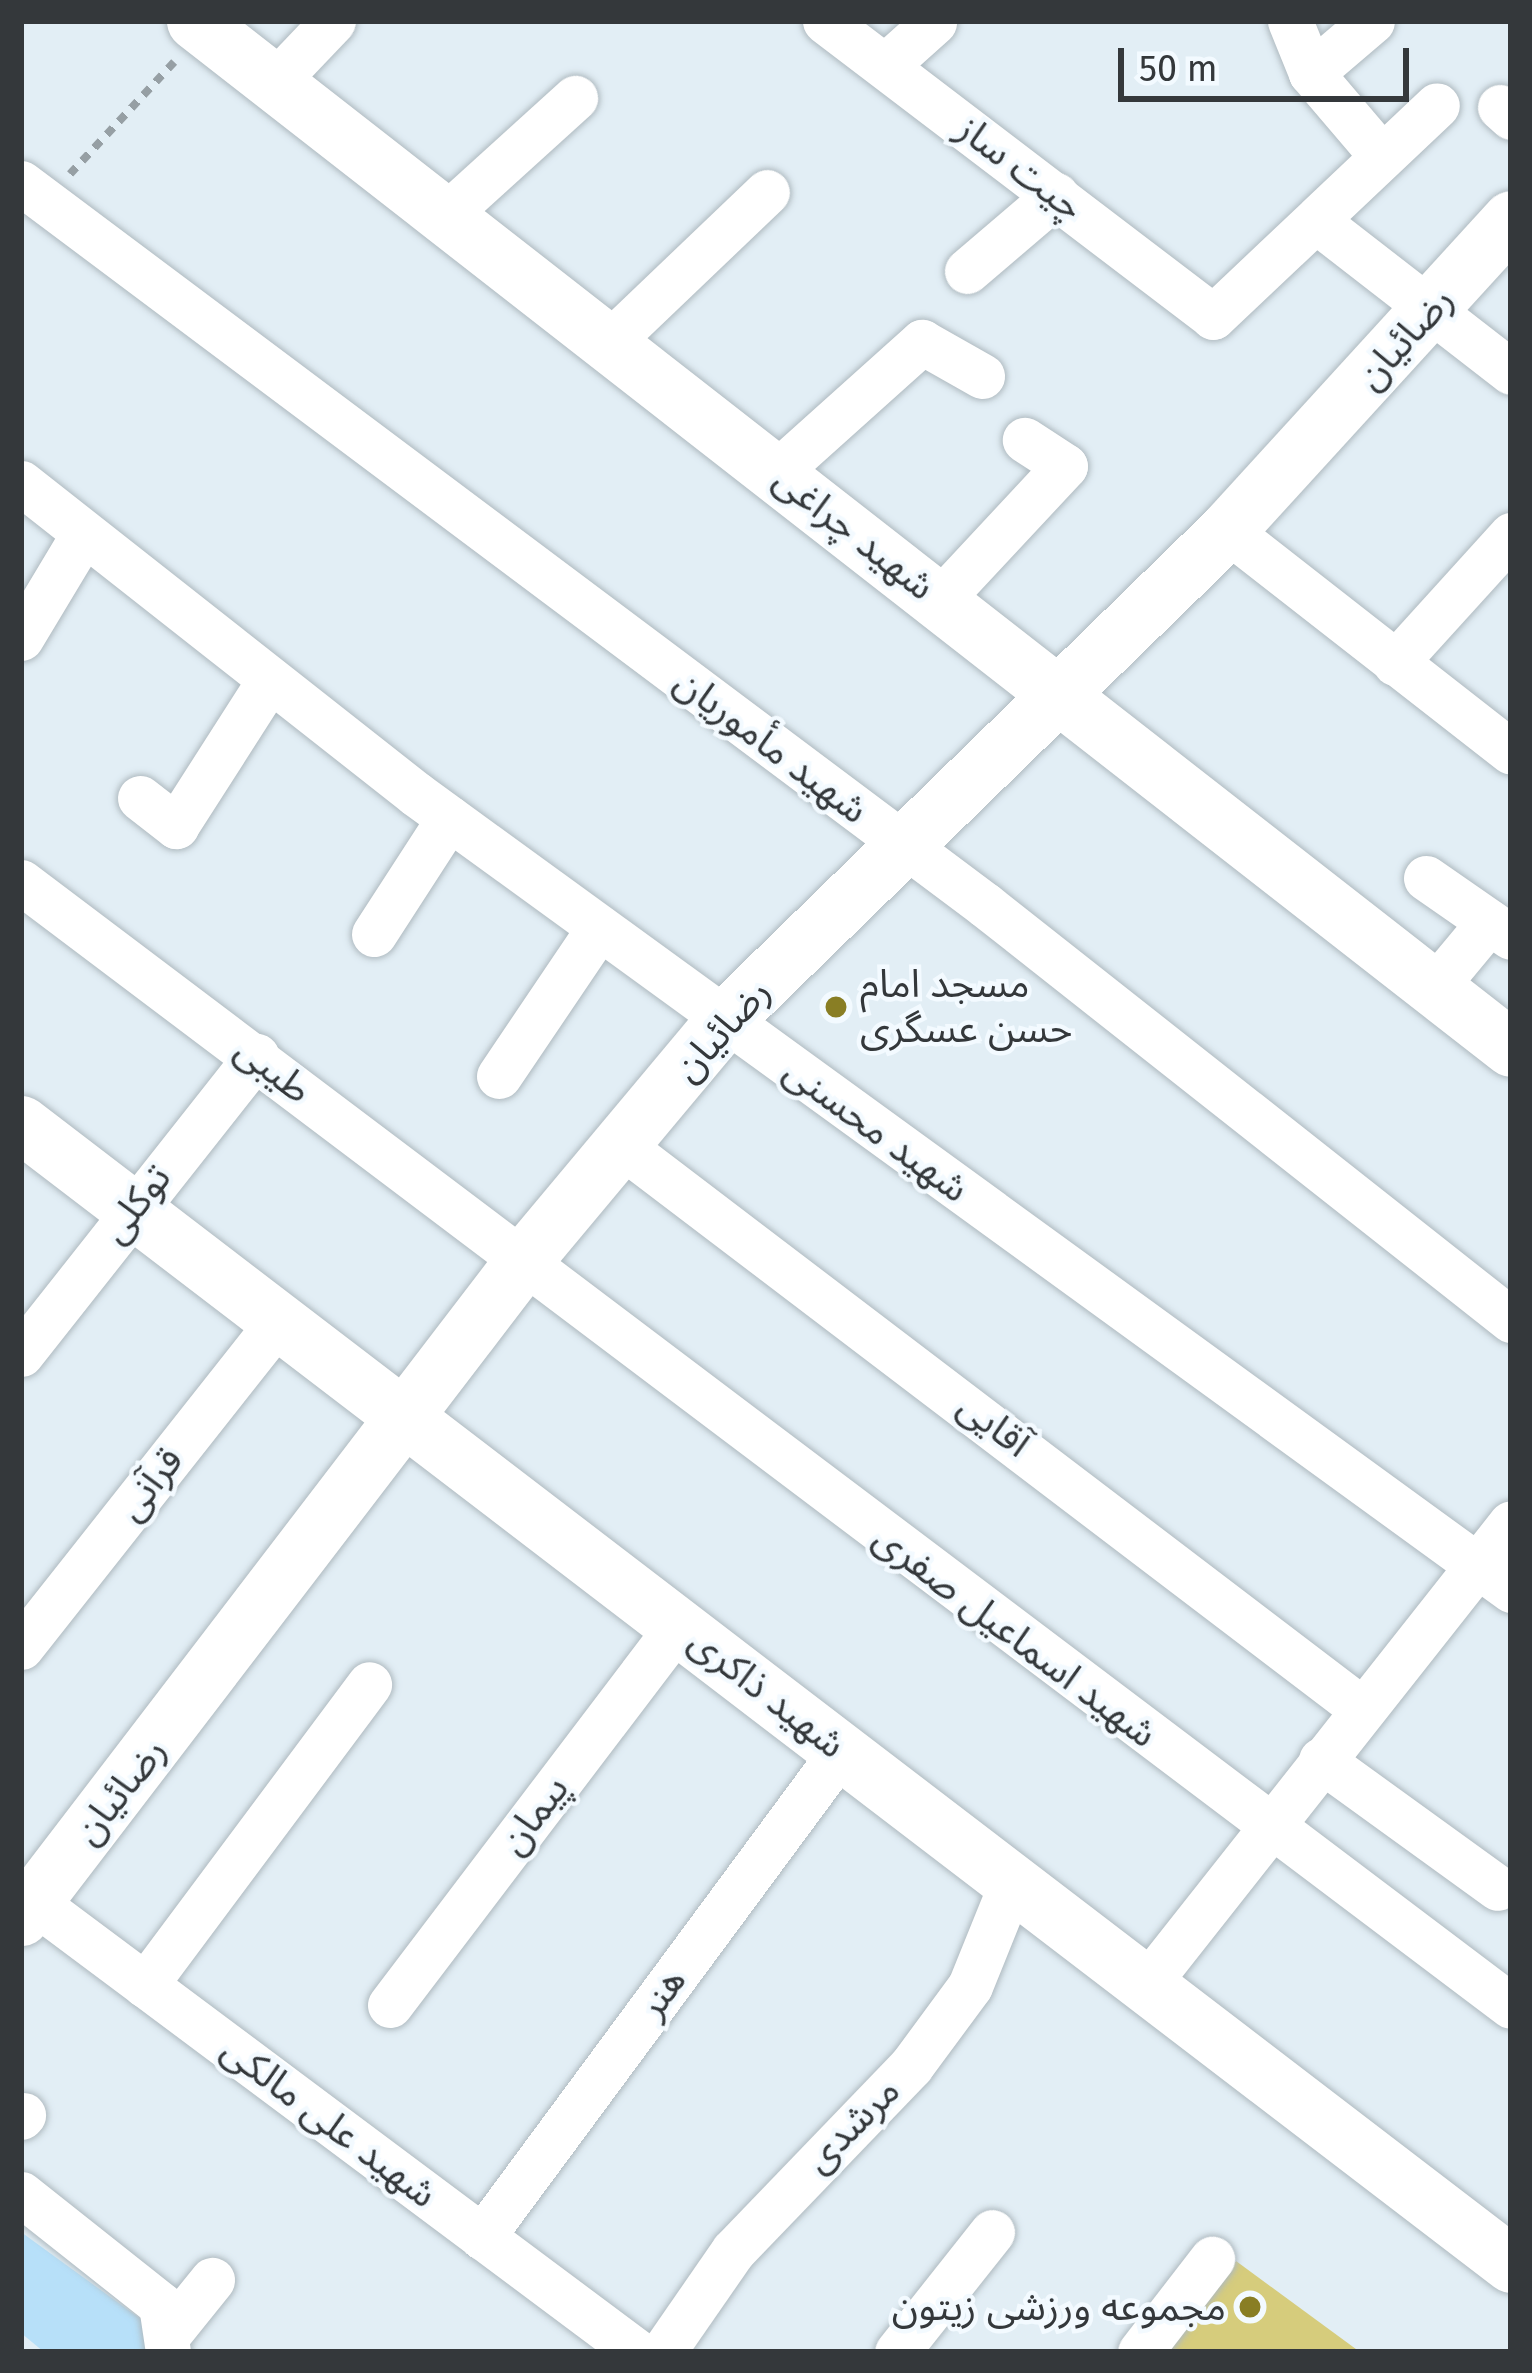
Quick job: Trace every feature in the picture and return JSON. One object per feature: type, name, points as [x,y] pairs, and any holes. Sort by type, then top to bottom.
[{"type":"street","points":[[275,82],[332,21]]},
{"type":"street","name":"چیت ساز","points":[[825,21],[1214,316],[1319,224]]},
{"type":"street","points":[[1290,21],[1312,74],[1378,153]]},
{"type":"street","points":[[1312,74],[1372,21]]},
{"type":"street","points":[[885,66],[934,22]]},
{"type":"street","name":"شهید چراغی","points":[[202,23],[1511,1048]]},
{"type":"street","points":[[447,214],[575,98]]},
{"type":"street","points":[[1437,105],[1378,153],[1319,224],[1511,372]]},
{"type":"street","name":"شهید مأموریان","points":[[32,191],[904,846],[1511,1321]]},
{"type":"street","points":[[610,342],[767,192]]},
{"type":"street","points":[[967,272],[1056,195]]},
{"type":"street","name":"رضائیان","points":[[25,1903],[411,1419],[526,1257],[725,1019],[1227,530],[1511,219]]},
{"type":"street","points":[[777,472],[922,342],[982,376]]},
{"type":"street","points":[[940,600],[1065,466],[1025,440]]},
{"type":"street","name":"شهید محسنی","points":[[21,483],[449,818],[1494,1578]]},
{"type":"street","points":[[1227,530],[1511,752]]},
{"type":"street","points":[[21,638],[84,532]]},
{"type":"street","points":[[1395,663],[1511,535]]},
{"type":"street","points":[[140,798],[176,826],[270,679]]},
{"type":"street","points":[[374,934],[449,818]]},
{"type":"street","points":[[1426,878],[1500,930],[1434,988]]},
{"type":"street","name":"طیبی","points":[[21,882],[526,1257]]},
{"type":"street","points":[[500,1076],[598,928]]},
{"type":"street","name":"توکلی","points":[[21,1354],[131,1208],[256,1057]]},
{"type":"street","name":"شهید ذاکری","points":[[21,1124],[1511,2264]]},
{"type":"street","name":"آقایی","points":[[622,1146],[1362,1709]]},
{"type":"street","name":"شهید اسماعیل صفری","points":[[526,1257],[1268,1827],[1511,2006]]},
{"type":"street","name":"قرآنی","points":[[21,1647],[279,1320]]},
{"type":"street","points":[[1147,1984],[1362,1709],[1494,1578],[1511,1523]]},
{"type":"street","name":"پیمان","points":[[390,2005],[678,1625]]},
{"type":"street","points":[[145,1985],[369,1684]]},
{"type":"street","name":"هنر","points":[[482,2236],[842,1750]]},
{"type":"street","points":[[1321,1760],[1498,1888]]},
{"type":"street","name":"مرشدی","points":[[663,2352],[733,2251],[923,2050],[970,1986],[1012,1882]]},
{"type":"street","name":"شهید علی مالکی","points":[[25,1903],[145,1985],[637,2352]]},
{"type":"street","points":[[21,2194],[161,2305],[169,2342]]},
{"type":"street","points":[[897,2352],[992,2232]]},
{"type":"street","points":[[1140,2352],[1212,2259]]},
{"type":"street","points":[[169,2342],[212,2280]]},
{"type":"path","points":[[32,191],[202,23]]},
{"type":"shaded area","points":[[21,2232],[153,2328],[150,2352],[44,2352],[21,2333]]},
{"type":"building","name":"مجموعه ورزشی زیتون","points":[[1236,2261],[1360,2352],[1167,2352]]},
{"type":"place","name":"مسجد امام حسن عسگری","points":[[836,1007]]},
{"type":"place","name":"مجموعه ورزشی زیتون","points":[[1250,2307]]}]
